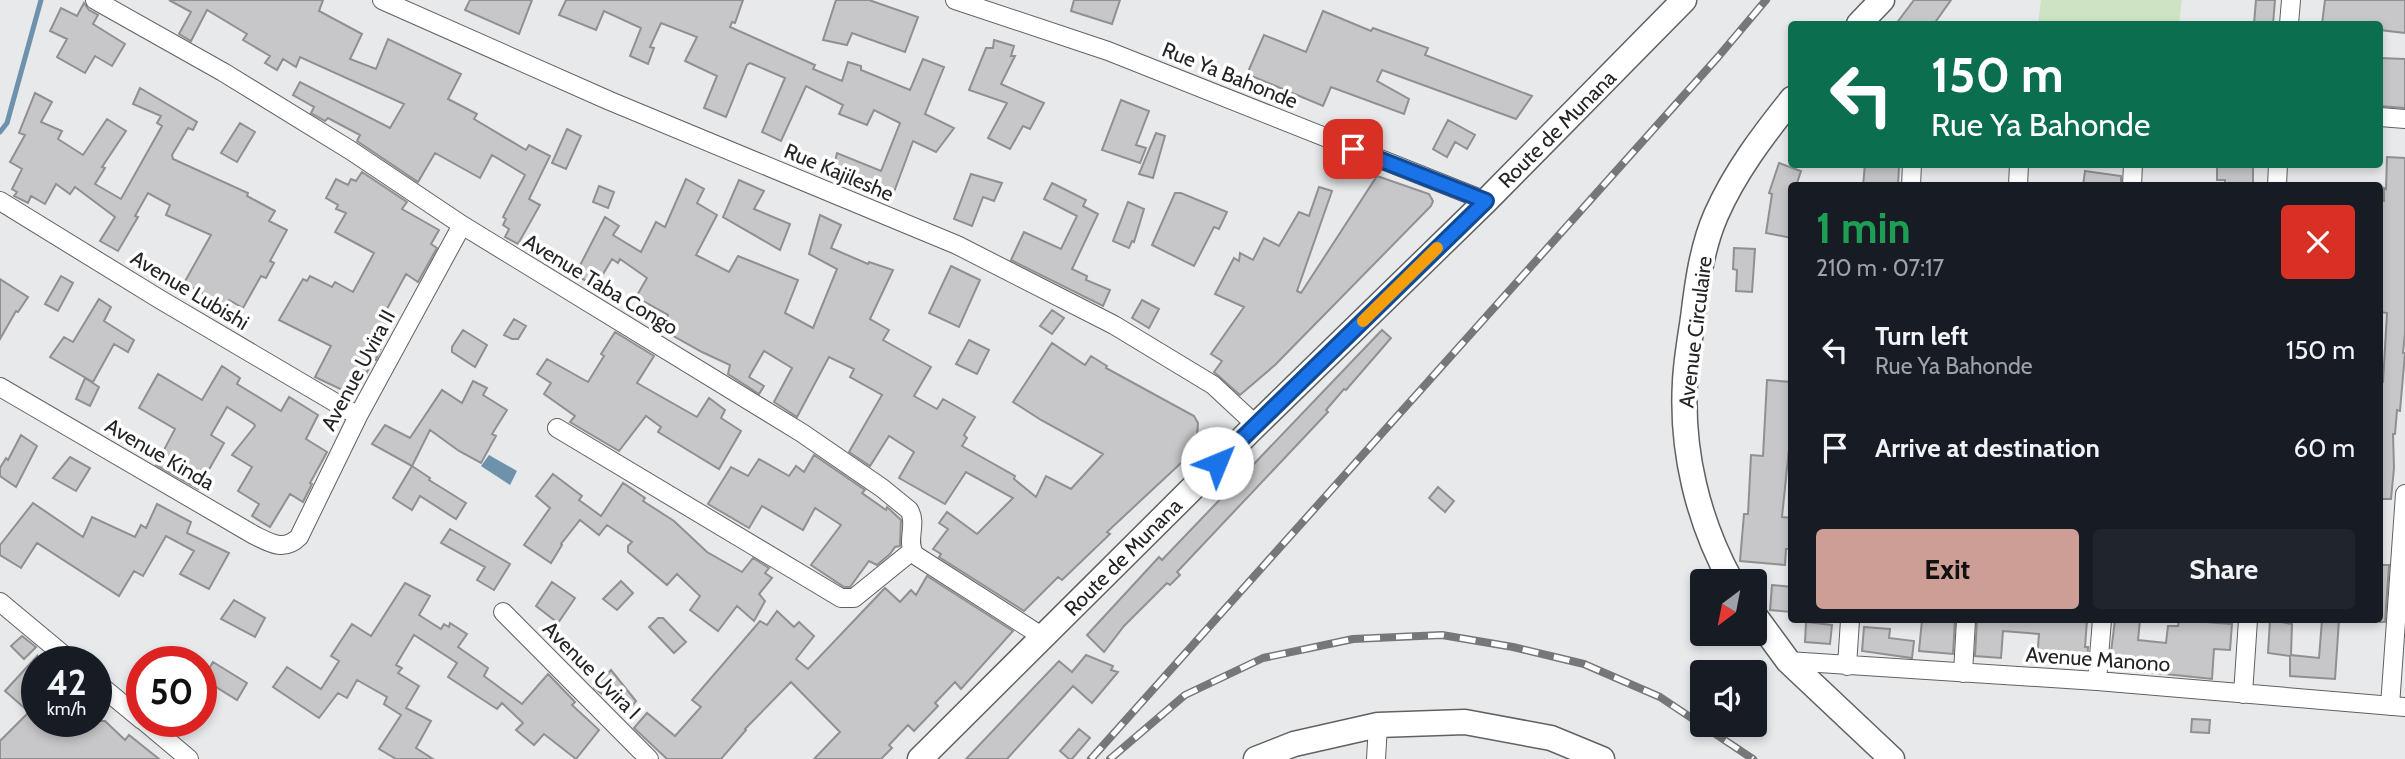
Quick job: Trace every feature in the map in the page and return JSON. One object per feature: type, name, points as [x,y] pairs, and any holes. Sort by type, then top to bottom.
[{"type":"street","name":"Avenue Taba Congo","points":[[95,0],[223,72],[350,150],[462,225],[802,433],[903,504],[912,514],[912,551]]},
{"type":"street","name":"Rue Kajileshe","points":[[382,0],[610,101],[957,245],[1114,325],[1213,385],[1256,425]]},
{"type":"street","name":"Rue Ya Bahonde","points":[[955,0],[1108,51],[1486,201]]},
{"type":"street","name":"Route de Munana","points":[[920,759],[1486,201],[1684,0]]},
{"type":"street","points":[[1862,21],[1882,0]]},
{"type":"street","points":[[2289,21],[2291,0]]},
{"type":"street","name":"Avenue Circulaire","points":[[1724,569],[1699,505],[1686,442],[1685,381],[1694,303],[1715,217],[1747,159],[1788,104]]},
{"type":"street","points":[[2383,117],[2405,119]]},
{"type":"street","name":"Avenue Lubishi","points":[[0,201],[358,416]]},
{"type":"street","name":"Avenue Uvira II","points":[[299,537],[358,416],[462,225]]},
{"type":"street","name":"Avenue Kinda","points":[[0,387],[254,535],[282,546],[289,545],[299,537]]},
{"type":"street","points":[[557,428],[841,598],[854,598],[912,551],[1043,637]]},
{"type":"street","points":[[2397,706],[2405,494]]},
{"type":"street","points":[[0,601],[53,646]]},
{"type":"street","name":"Avenue Uvira I","points":[[503,612],[649,759]]},
{"type":"street","points":[[1847,666],[1850,623]]},
{"type":"street","points":[[1963,673],[1966,623]]},
{"type":"street","points":[[2097,681],[2102,623]]},
{"type":"street","points":[[2244,694],[2248,623]]},
{"type":"street","points":[[1768,634],[1788,661],[1892,759]]},
{"type":"street","name":"Avenue Manono","points":[[1788,661],[2097,681],[2397,706]]},
{"type":"street","points":[[112,694],[126,706]]},
{"type":"street","points":[[1256,759],[1294,744],[1378,725],[1465,722],[1551,738],[1602,759]]},
{"type":"street","points":[[1376,759],[1378,725]]},
{"type":"street","points":[[163,737],[189,759]]},
{"type":"green space","points":[[2041,0],[2182,0],[2179,21],[2038,21]]},
{"type":"water","points":[[489,455],[517,471],[510,485],[481,466]]},
{"type":"building","points":[[169,0],[323,0],[319,11],[362,34],[350,59],[376,69],[388,39],[461,74],[448,99],[477,114],[474,119],[526,150],[529,145],[550,156],[529,199],[540,205],[518,244],[505,237],[509,229],[503,225],[506,219],[503,217],[525,175],[492,155],[480,178],[435,153],[418,182],[357,141],[360,135],[328,118],[325,121],[311,113],[314,107],[293,95],[300,82],[390,128],[404,104],[300,57],[296,67],[283,59],[277,70],[265,63],[270,56],[243,40],[247,34],[207,10],[191,41],[179,34],[191,12]]},
{"type":"building","points":[[470,0],[532,0],[519,34],[465,10]]},
{"type":"building","points":[[566,0],[743,0],[735,23],[732,22],[730,27],[815,65],[813,69],[842,81],[848,62],[910,90],[923,59],[944,67],[925,114],[954,128],[936,152],[913,141],[891,200],[873,192],[875,187],[833,170],[837,153],[881,171],[900,123],[874,110],[867,125],[839,114],[843,105],[806,86],[781,141],[762,132],[785,78],[750,63],[726,117],[704,108],[717,76],[685,61],[697,37],[661,23],[650,47],[654,48],[648,64],[630,56],[641,28],[604,11],[596,30],[559,15]]},
{"type":"building","points":[[836,0],[869,0],[918,17],[905,52],[852,33],[847,45],[823,40]]},
{"type":"building","points":[[1074,0],[1120,0],[1112,24],[1071,11]]},
{"type":"building","points":[[1914,0],[1951,0],[1936,21],[1898,21]]},
{"type":"building","points":[[2256,0],[2275,0],[2273,21],[2254,21]]},
{"type":"building","points":[[2325,0],[2405,0],[2405,33],[2383,30],[2383,21],[2322,21]]},
{"type":"building","points":[[84,3],[98,15],[93,24],[125,44],[112,66],[95,56],[85,73],[57,57],[67,39],[50,31],[61,8],[77,16]]},
{"type":"building","points":[[1323,11],[1371,31],[1373,28],[1428,48],[1425,55],[1532,96],[1516,119],[1382,70],[1377,81],[1409,99],[1404,114],[1331,87],[1323,106],[1247,74],[1264,35],[1306,52]]},
{"type":"building","points":[[994,40],[1014,46],[1011,56],[1015,56],[1001,84],[1044,103],[1030,129],[1023,126],[1010,149],[988,138],[1007,103],[969,90],[986,48],[993,48]]},
{"type":"building","points":[[2383,58],[2405,59],[2405,108],[2383,106]]},
{"type":"building","points":[[140,88],[197,122],[193,130],[188,128],[172,155],[173,159],[248,193],[247,196],[275,211],[269,221],[287,230],[270,261],[274,263],[266,278],[261,276],[243,308],[229,300],[225,306],[184,283],[211,235],[166,215],[170,205],[148,193],[135,216],[138,217],[118,251],[100,241],[115,217],[75,187],[70,194],[56,184],[45,204],[31,196],[28,203],[14,196],[17,192],[12,189],[22,169],[10,162],[25,135],[19,133],[35,93],[52,102],[41,122],[62,131],[58,139],[83,155],[107,119],[126,131],[102,167],[105,168],[95,184],[121,199],[162,126],[157,123],[161,116],[133,104]]},
{"type":"building","points":[[1121,100],[1149,111],[1136,145],[1146,148],[1140,163],[1102,150]]},
{"type":"building","points":[[1448,120],[1475,135],[1467,149],[1455,142],[1447,157],[1433,149]]},
{"type":"building","points":[[240,123],[255,132],[237,162],[221,153]]},
{"type":"building","points":[[567,129],[581,136],[566,169],[552,163]]},
{"type":"building","points":[[1156,133],[1165,136],[1153,178],[1139,174]]},
{"type":"building","points":[[2387,157],[2405,158],[2405,353],[2400,411],[2397,410],[2393,434],[2391,499],[2383,499],[2383,382],[2387,313],[2383,312],[2383,201],[2384,188],[2386,189]]},
{"type":"building","points":[[1779,163],[1801,171],[1797,182],[1788,182],[1788,237],[1766,233],[1772,194],[1769,193]]},
{"type":"building","points":[[1865,168],[1899,168],[1898,182],[1863,182]]},
{"type":"building","points":[[2217,168],[2253,168],[2253,182],[2217,180]]},
{"type":"building","points":[[2085,171],[2121,176],[2121,182],[2084,182]]},
{"type":"building","points":[[362,172],[407,202],[402,209],[439,230],[431,244],[437,248],[418,282],[406,274],[382,318],[392,322],[376,360],[373,360],[355,396],[315,377],[331,346],[279,320],[303,279],[307,281],[310,276],[332,287],[335,282],[353,292],[374,253],[335,232],[346,213],[336,209],[338,205],[326,198],[336,179],[348,185],[351,179],[356,181]]},
{"type":"building","points":[[971,174],[1002,183],[994,201],[983,197],[972,226],[954,219]]},
{"type":"building","points":[[1377,176],[1429,194],[1433,201],[1431,206],[1275,365],[1240,395],[1214,372],[1222,361],[1211,354],[1244,307],[1215,294],[1234,258],[1239,261],[1240,253],[1253,260],[1264,238],[1279,246],[1299,212],[1309,216],[1319,187],[1332,191],[1297,291],[1301,293]]},
{"type":"building","points":[[686,179],[704,189],[697,203],[717,215],[696,255],[729,272],[738,256],[798,280],[785,313],[813,328],[837,269],[809,254],[820,215],[841,225],[831,248],[868,264],[869,262],[893,270],[870,319],[889,330],[883,340],[931,367],[914,396],[937,409],[943,399],[975,417],[964,435],[967,438],[962,446],[1015,476],[1014,479],[1036,497],[1046,476],[1071,489],[1103,454],[1013,402],[1052,343],[1085,365],[1091,356],[1107,366],[1106,368],[1194,416],[1198,423],[1196,449],[1107,532],[1110,534],[1062,580],[1058,577],[1024,611],[939,557],[941,554],[933,549],[948,529],[939,523],[947,512],[977,534],[1013,498],[966,472],[945,504],[899,478],[914,452],[889,436],[870,466],[849,452],[882,395],[850,377],[854,369],[829,357],[797,417],[774,402],[792,368],[764,351],[749,377],[764,386],[759,394],[728,374],[730,365],[661,329],[668,315],[636,297],[647,278],[620,259],[618,263],[612,259],[596,286],[575,275],[605,217],[619,226],[613,235],[641,252],[656,222],[665,227]]},
{"type":"building","points":[[739,180],[764,191],[754,209],[790,224],[780,250],[723,217]]},
{"type":"building","points":[[1052,183],[1086,200],[1083,206],[1098,214],[1072,269],[1087,276],[1086,280],[1110,290],[1103,306],[1011,260],[1024,232],[1061,249],[1077,216],[1044,199]]},
{"type":"building","points":[[599,186],[614,192],[608,208],[593,202]]},
{"type":"building","points":[[1175,193],[1227,212],[1219,229],[1214,227],[1194,266],[1152,245]]},
{"type":"building","points":[[1128,202],[1144,209],[1134,242],[1132,241],[1129,248],[1113,241]]},
{"type":"building","points":[[1734,248],[1755,249],[1752,292],[1736,291]]},
{"type":"building","points":[[951,266],[980,280],[959,327],[929,313]]},
{"type":"building","points":[[61,276],[73,283],[58,311],[45,304]]},
{"type":"building","points":[[0,279],[28,297],[18,312],[16,311],[0,339]]},
{"type":"building","points":[[99,299],[111,307],[104,321],[134,340],[128,352],[114,344],[93,382],[50,357],[64,337],[73,342]]},
{"type":"building","points":[[1142,300],[1159,309],[1149,328],[1132,318]]},
{"type":"building","points":[[1052,310],[1064,318],[1052,334],[1040,326]]},
{"type":"building","points":[[514,319],[526,326],[518,339],[504,335]]},
{"type":"building","points":[[463,330],[487,345],[475,367],[452,352],[452,347]]},
{"type":"building","points":[[1382,330],[1391,338],[1326,410],[1328,412],[1177,572],[1180,575],[1170,585],[1167,583],[1124,626],[1104,652],[1087,635],[1159,557],[1162,560]]},
{"type":"building","points":[[615,332],[654,356],[637,383],[697,417],[709,398],[725,410],[721,418],[741,431],[719,469],[658,432],[661,427],[646,416],[619,451],[570,422],[575,416],[544,394],[551,383],[537,374],[547,359],[588,382]]},
{"type":"building","points":[[969,340],[989,350],[977,374],[956,364]]},
{"type":"building","points":[[222,366],[240,378],[237,384],[281,411],[289,397],[318,415],[306,439],[327,452],[303,502],[290,494],[270,527],[252,516],[259,504],[238,491],[252,467],[232,455],[254,424],[227,407],[211,435],[224,443],[198,489],[156,465],[175,429],[139,408],[158,374],[202,400]]},
{"type":"building","points":[[85,378],[99,387],[90,406],[76,399]]},
{"type":"building","points":[[1767,380],[1788,382],[1788,459],[1782,517],[1788,518],[1785,565],[1740,561],[1744,514],[1748,514],[1751,455],[1763,456]]},
{"type":"building","points":[[473,381],[487,388],[483,395],[507,410],[492,434],[496,436],[481,463],[430,430],[412,466],[372,444],[385,425],[410,438],[442,390],[462,403]]},
{"type":"building","points":[[21,435],[37,446],[16,487],[0,476],[0,468],[6,458],[8,460]]},
{"type":"building","points":[[814,455],[865,490],[862,493],[886,510],[887,507],[901,520],[900,546],[895,547],[877,565],[869,561],[850,587],[844,587],[811,565],[841,525],[815,508],[803,530],[762,506],[749,528],[708,504],[731,467],[748,476],[759,459],[789,476],[796,466],[804,472]]},
{"type":"building","points":[[70,457],[90,468],[76,491],[53,478]]},
{"type":"building","points":[[412,466],[466,503],[456,519],[420,496],[412,510],[393,498]]},
{"type":"building","points":[[553,474],[582,496],[579,500],[601,516],[623,483],[645,498],[643,501],[674,521],[707,552],[742,572],[753,558],[769,568],[765,573],[772,578],[759,594],[765,601],[754,621],[737,606],[718,631],[690,610],[700,596],[677,574],[667,585],[628,552],[628,546],[632,542],[607,525],[599,535],[580,520],[561,544],[551,563],[524,545],[550,508],[536,496]]},
{"type":"building","points":[[1438,487],[1454,501],[1445,512],[1429,498]]},
{"type":"building","points":[[33,503],[83,537],[92,517],[135,537],[141,525],[146,528],[157,504],[191,522],[187,533],[229,553],[209,589],[180,574],[194,551],[166,536],[143,576],[134,571],[119,596],[37,543],[21,568],[0,555],[0,545]]},
{"type":"building","points":[[450,529],[510,564],[494,590],[477,580],[485,567],[441,543]]},
{"type":"building","points":[[2383,565],[2389,565],[2385,622]]},
{"type":"building","points":[[927,576],[1013,631],[961,689],[955,682],[935,703],[938,706],[914,731],[908,725],[889,745],[892,748],[881,759],[814,759],[840,732],[791,682],[745,729],[721,759],[667,759],[634,728],[647,713],[675,736],[701,707],[692,700],[760,621],[767,625],[777,611],[794,627],[799,622],[814,636],[796,659],[808,669],[885,588],[900,602],[911,590],[916,595]]},
{"type":"building","points":[[621,581],[633,593],[617,610],[603,599]]},
{"type":"building","points":[[552,582],[575,598],[558,623],[536,606]]},
{"type":"building","points":[[405,583],[430,596],[419,615],[441,629],[444,624],[449,627],[450,623],[467,634],[458,647],[488,668],[484,676],[522,704],[548,674],[575,702],[572,705],[599,730],[576,759],[544,734],[534,745],[516,730],[523,723],[502,703],[497,709],[448,677],[457,663],[414,635],[396,665],[402,668],[398,673],[419,686],[406,708],[431,721],[416,748],[433,759],[396,759],[379,749],[401,715],[384,704],[387,697],[357,680],[347,698],[338,693],[319,718],[273,687],[287,667],[321,689],[339,661],[331,656],[352,624],[371,636]]},
{"type":"building","points":[[1772,585],[1788,587],[1788,612],[1770,610]]},
{"type":"building","points":[[234,600],[265,618],[255,637],[221,619]]},
{"type":"building","points":[[658,618],[663,618],[686,642],[674,653],[649,627]]},
{"type":"building","points":[[1806,623],[1832,625],[1830,644],[1805,642]]},
{"type":"building","points":[[1922,623],[1955,623],[1953,654],[1919,651]]},
{"type":"building","points":[[1977,623],[2087,623],[2087,667],[2037,659],[2039,634],[2003,631],[2001,658],[1975,656]]},
{"type":"building","points":[[2115,623],[2140,623],[2138,640],[2166,643],[2168,626],[2178,626],[2178,623],[2232,624],[2230,650],[2214,649],[2212,679],[2109,668]]},
{"type":"building","points":[[2270,623],[2292,624],[2291,655],[2319,658],[2322,623],[2339,623],[2335,679],[2290,676],[2290,656],[2268,653]]},
{"type":"building","points":[[1864,627],[1890,629],[1889,638],[1914,641],[1912,658],[1862,651]]},
{"type":"building","points":[[22,636],[35,646],[21,646],[21,656],[11,646]]},
{"type":"building","points":[[1086,655],[1113,666],[1111,670],[1118,672],[1092,703],[1073,686],[1007,759],[966,759],[1059,661],[1072,672]]},
{"type":"building","points":[[217,664],[247,683],[237,700],[217,688]]},
{"type":"building","points":[[611,670],[636,701],[627,713],[594,688]]},
{"type":"building","points":[[21,674],[21,705],[5,691]]},
{"type":"building","points":[[2192,719],[2210,720],[2209,733],[2191,732]]},
{"type":"building","points":[[21,720],[21,737],[112,737],[112,728],[125,740],[132,737],[159,759],[0,759],[0,741]]},
{"type":"building","points":[[1079,729],[1090,738],[1072,759],[1069,759],[1060,751]]},
{"type":"waterway","points":[[0,132],[7,123],[41,0]]},
{"type":"railway","points":[[1091,759],[1766,0]]},
{"type":"railway","points":[[1110,759],[1185,695],[1263,658],[1353,639],[1442,635],[1513,647],[1584,664],[1660,697],[1753,759]]},
{"type":"slow traffic","points":[[1363,321],[1437,248]]},
{"type":"route","points":[[1217,463],[1486,201],[1353,149]]}]
